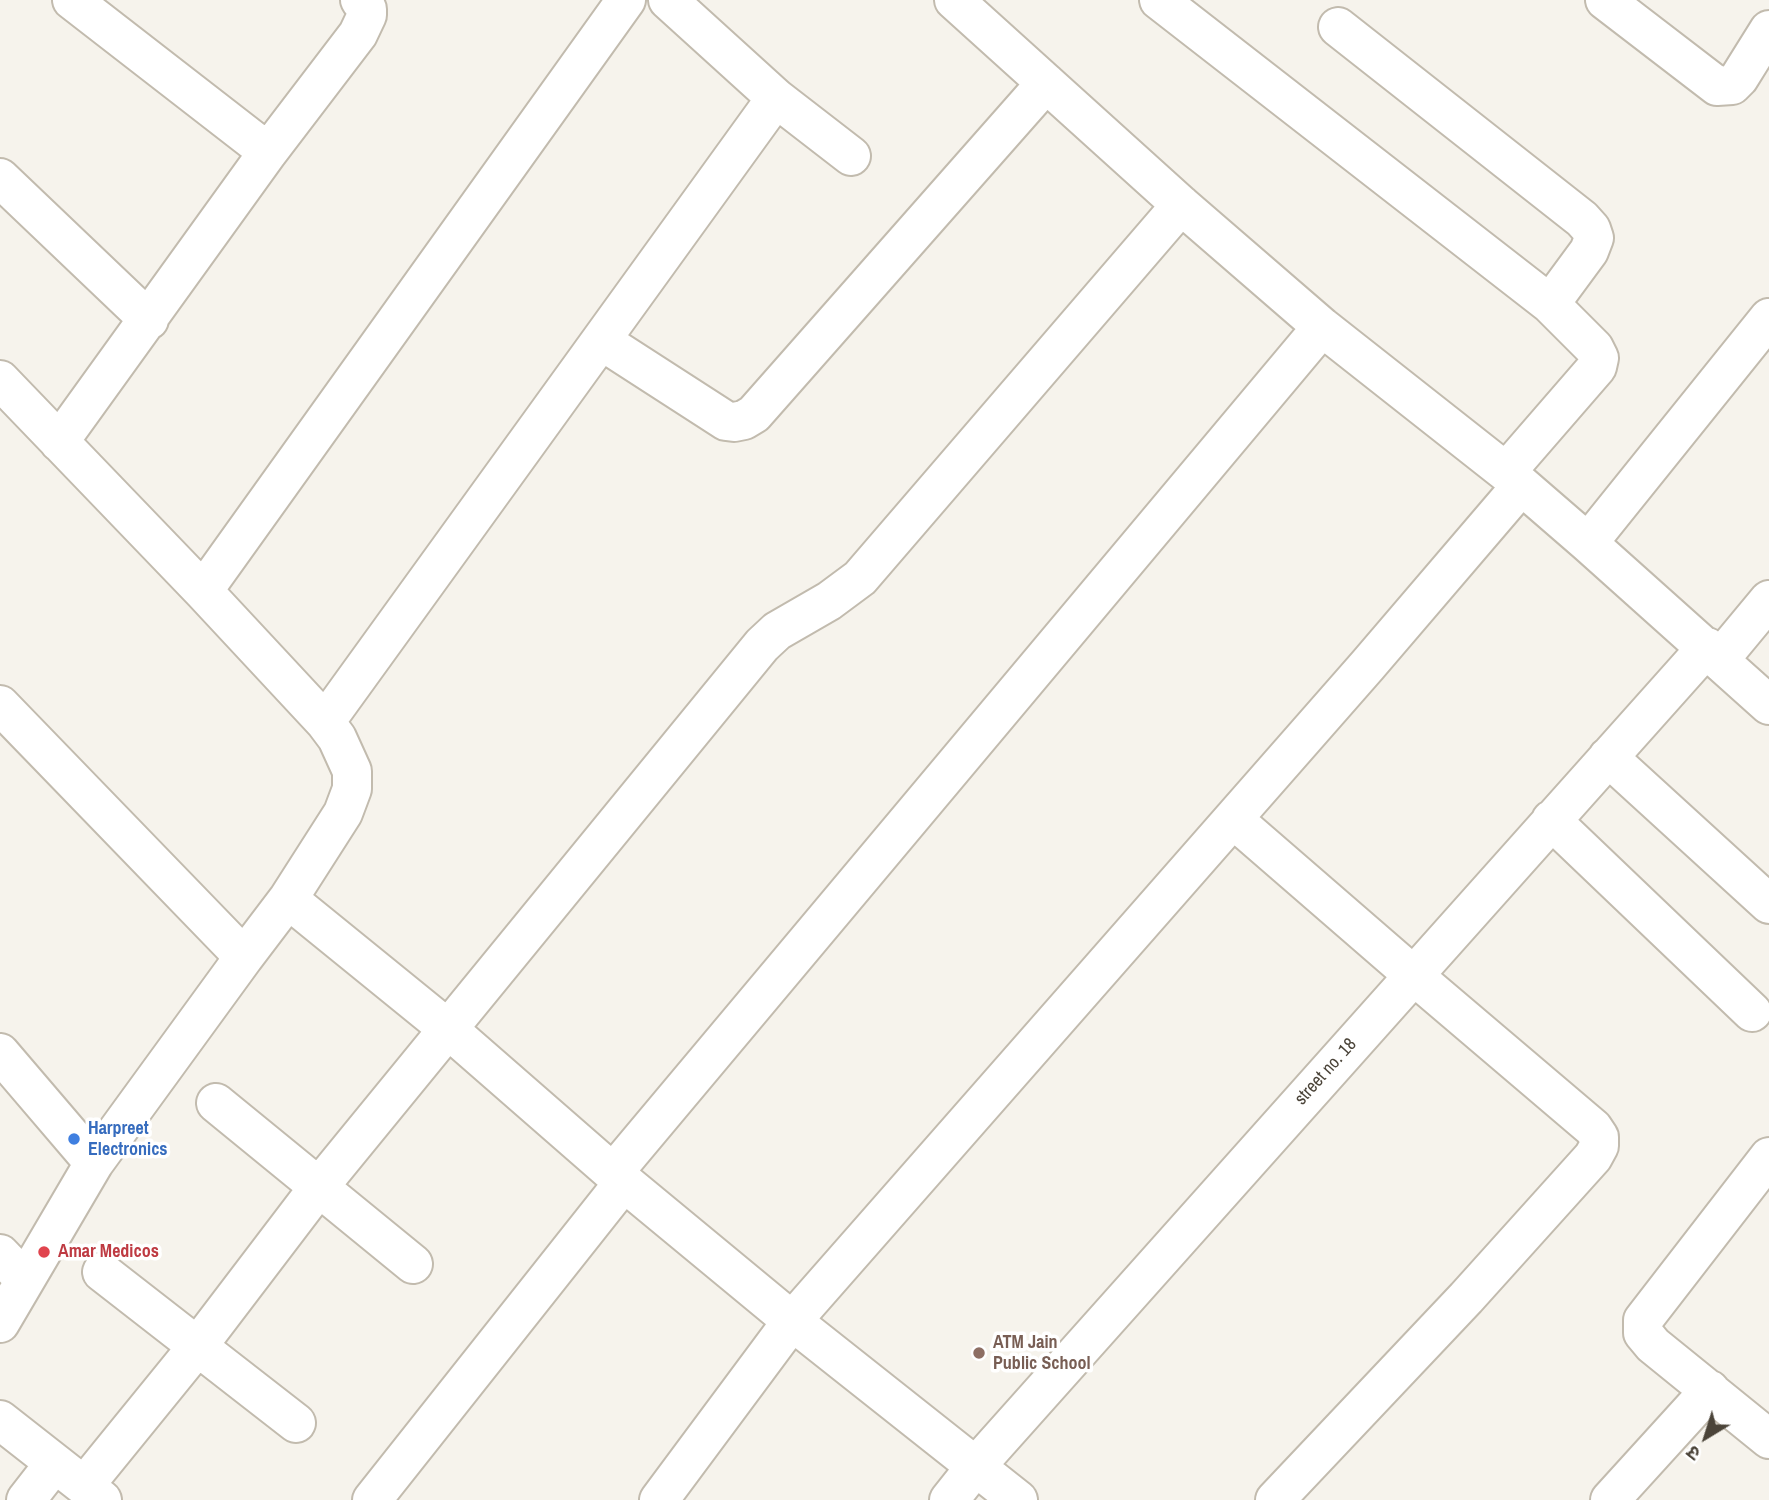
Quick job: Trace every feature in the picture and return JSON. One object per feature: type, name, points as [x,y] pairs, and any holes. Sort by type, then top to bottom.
[{"type":"street","points":[[72,0],[268,152]]},
{"type":"street","points":[[59,442],[268,152],[365,23],[368,9],[359,0]]},
{"type":"street","points":[[203,591],[626,0]]},
{"type":"street","points":[[668,0],[776,97],[851,156]]},
{"type":"street","points":[[954,0],[1181,205],[1322,327],[1588,542],[1769,705]]},
{"type":"street","points":[[659,1500],[792,1321],[1233,819],[1513,479],[1597,367],[1599,358],[1594,348],[1550,304],[1159,0]]},
{"type":"street","points":[[1605,0],[1717,86],[1732,85],[1739,78],[1769,30]]},
{"type":"street","points":[[1338,27],[1582,219],[1591,229],[1594,238],[1589,251],[1550,304]]},
{"type":"street","points":[[602,341],[726,421],[744,420],[754,414],[1046,83]]},
{"type":"street","points":[[325,722],[776,97]]},
{"type":"street","points":[[0,178],[149,320]]},
{"type":"street","points":[[26,1500],[80,1483],[197,1347],[318,1188],[762,645],[778,631],[829,601],[860,578],[1181,205]]},
{"type":"street","points":[[1588,542],[1769,318]]},
{"type":"street","points":[[372,1500],[619,1178],[1322,327]]},
{"type":"street","points":[[0,380],[325,722],[337,738],[352,771],[352,789],[343,813],[288,899],[94,1163],[13,1267],[0,1323]]},
{"type":"street","name":"street no. 18","points":[[949,1500],[976,1466],[1608,757],[1769,600]]},
{"type":"street","points":[[0,705],[244,957]]},
{"type":"street","points":[[1608,757],[1769,904]]},
{"type":"street","points":[[1233,819],[1593,1128],[1599,1137],[1599,1146],[1593,1157],[1475,1288],[1275,1500]]},
{"type":"street","points":[[1551,820],[1752,1012]]},
{"type":"street","points":[[288,899],[448,1029],[619,1178],[792,1321],[1018,1500]]},
{"type":"street","points":[[0,1054],[94,1163]]},
{"type":"street","points":[[216,1103],[413,1264]]},
{"type":"street","points":[[1769,1157],[1643,1320],[1643,1333],[1653,1345],[1769,1439]]},
{"type":"street","points":[[102,1272],[296,1423]]},
{"type":"street","points":[[1610,1500],[1710,1391]]},
{"type":"street","points":[[0,1420],[80,1483]]},
{"type":"place","name":"Harpreet Electronics","points":[[74,1139]]},
{"type":"place","name":"Amar Medicos","points":[[44,1252]]},
{"type":"place","name":"ATM Jain Public School","points":[[979,1353]]}]
